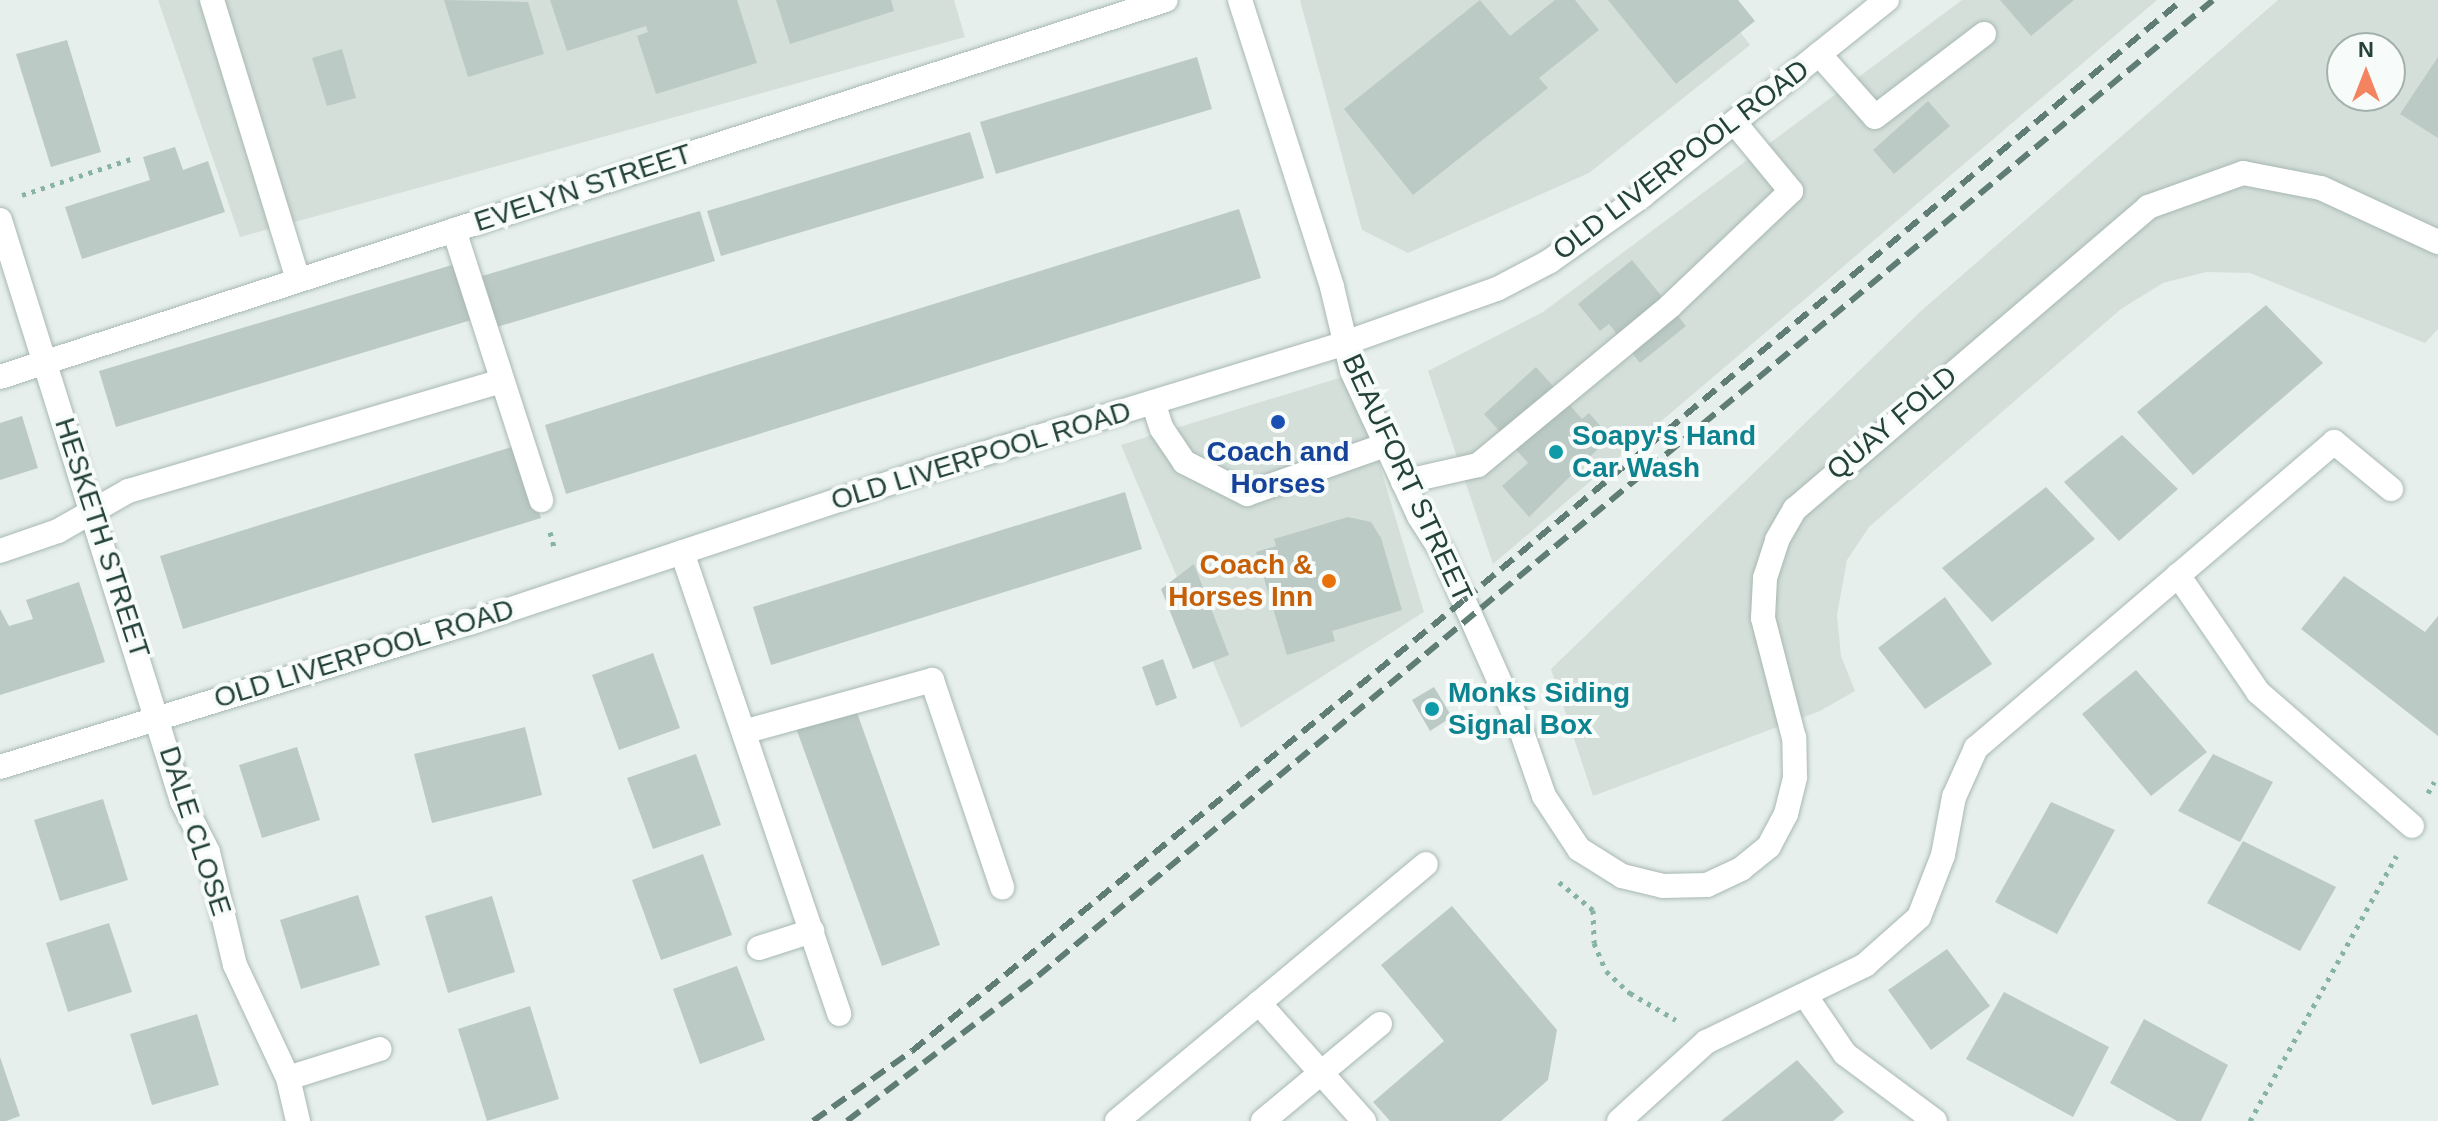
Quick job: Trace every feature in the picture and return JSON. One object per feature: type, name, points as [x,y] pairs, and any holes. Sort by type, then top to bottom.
[{"type":"street","points":[[212,0],[298,280]]},
{"type":"street","name":"EVELYN STREET","points":[[0,377],[1166,0]]},
{"type":"street","name":"BEAUFORT STREET","points":[[1240,0],[1332,287],[1345,343],[1385,445],[1442,552],[1520,727],[1544,796],[1579,849],[1622,876]]},
{"type":"street","name":"OLD LIVERPOOL ROAD","points":[[0,767],[1345,343],[1497,289],[1550,261],[1734,122],[1887,0]]},
{"type":"street","points":[[1819,54],[1875,117],[1984,34]]},
{"type":"street","points":[[1403,482],[1478,465],[1670,306],[1791,191],[1734,122]]},
{"type":"street","name":"QUAY FOLD","points":[[1622,876],[1663,886],[1707,885],[1741,869],[1769,846],[1786,814],[1795,777],[1794,738],[1763,618],[1765,578],[1777,540],[1795,509],[2148,207],[2243,173],[2321,188],[2438,242]]},
{"type":"street","name":"HESKETH STREET","points":[[0,220],[158,716]]},
{"type":"street","points":[[454,230],[541,500]]},
{"type":"street","points":[[0,551],[58,531],[128,491],[501,381]]},
{"type":"street","points":[[1153,402],[1162,429],[1184,462],[1247,494],[1385,445]]},
{"type":"street","points":[[1619,1121],[1706,1042],[1865,965],[1919,917],[1943,855],[1954,797],[1976,748],[2334,442],[2391,489]]},
{"type":"street","points":[[682,552],[747,731],[839,1014]]},
{"type":"street","points":[[2178,575],[2258,692],[2412,826]]},
{"type":"street","points":[[747,731],[932,680],[1002,887]]},
{"type":"street","name":"DALE CLOSE","points":[[158,716],[182,801],[208,852],[235,965],[288,1078],[298,1121]]},
{"type":"street","points":[[1117,1121],[1426,864]]},
{"type":"street","points":[[759,948],[812,931]]},
{"type":"street","points":[[1805,995],[1845,1054],[1935,1121]]},
{"type":"street","points":[[1259,1003],[1364,1121]]},
{"type":"street","points":[[1263,1121],[1380,1024]]},
{"type":"street","points":[[288,1078],[380,1049]]},
{"type":"path","points":[[15,198],[131,159]]},
{"type":"path","points":[[2250,1121],[2412,826]]},
{"type":"shaded area","points":[[158,0],[954,0],[965,37],[240,237]]},
{"type":"shaded area","points":[[1300,0],[1716,0],[1750,45],[1589,173],[1408,253],[1362,230]]},
{"type":"shaded area","points":[[1962,0],[2157,0],[1493,564],[1428,371],[1543,312]]},
{"type":"shaded area","points":[[2278,0],[2438,0],[2438,329],[2425,343],[2250,273],[2206,272],[2163,283],[2121,309],[1869,527],[1847,560],[1837,615],[1841,656],[1855,691],[1820,711],[1593,796],[1551,669],[1921,311]]},
{"type":"shaded area","points":[[1352,374],[1424,612],[1241,728],[1121,445]]},
{"type":"building","points":[[444,0],[528,2],[544,54],[468,77]]},
{"type":"building","points":[[550,0],[737,0],[757,63],[656,94],[637,36],[648,32],[646,26],[567,51]]},
{"type":"building","points":[[776,0],[891,0],[894,11],[790,44]]},
{"type":"building","points":[[1480,0],[1510,36],[1555,0],[1575,0],[1599,30],[1539,78],[1548,88],[1413,195],[1344,109]]},
{"type":"building","points":[[1608,0],[1738,0],[1755,21],[1676,84]]},
{"type":"building","points":[[2000,0],[2074,0],[2031,36]]},
{"type":"building","points":[[67,40],[101,152],[51,167],[16,54]]},
{"type":"building","points":[[342,49],[356,98],[327,106],[312,58]]},
{"type":"building","points":[[1197,57],[1212,109],[996,174],[980,122]]},
{"type":"building","points":[[2438,57],[2438,138],[2400,114],[2406,112],[2406,105]]},
{"type":"building","points":[[1928,101],[1950,126],[1894,174],[1873,150]]},
{"type":"building","points":[[970,132],[984,178],[721,256],[707,211]]},
{"type":"building","points":[[175,147],[183,170],[208,161],[225,212],[82,259],[65,207],[150,180],[143,157]]},
{"type":"building","points":[[1239,209],[1261,278],[566,494],[545,425]]},
{"type":"building","points":[[700,211],[715,261],[497,327],[482,276]]},
{"type":"building","points":[[1632,260],[1686,326],[1640,363],[1609,324],[1600,331],[1578,304]]},
{"type":"building","points":[[462,262],[478,318],[116,427],[99,371]]},
{"type":"building","points":[[2266,305],[2323,363],[2193,475],[2137,412]]},
{"type":"building","name":"Soapy's Hand Car Wash","points":[[1536,367],[1582,419],[1589,413],[1610,437],[1529,517],[1502,486],[1528,463],[1484,414]]},
{"type":"building","points":[[22,416],[38,468],[0,480],[0,423]]},
{"type":"building","points":[[2122,435],[2178,489],[2119,541],[2064,482]]},
{"type":"building","points":[[518,445],[541,518],[183,629],[160,556]]},
{"type":"building","points":[[2046,487],[2095,539],[1992,622],[1942,568]]},
{"type":"building","points":[[1125,492],[1142,549],[771,665],[753,607]]},
{"type":"building","name":"Coach & Horses Inn","points":[[1348,517],[1371,522],[1381,538],[1402,610],[1332,631],[1335,641],[1287,655],[1256,552],[1276,546],[1274,539]]},
{"type":"building","points":[[1194,564],[1229,655],[1193,669],[1161,589]]},
{"type":"building","points":[[2344,576],[2425,632],[2438,616],[2438,736],[2301,629]]},
{"type":"building","points":[[79,582],[105,662],[0,695],[0,609],[9,626],[33,619],[26,600]]},
{"type":"building","points":[[1945,597],[1992,664],[1925,709],[1878,648]]},
{"type":"building","points":[[653,653],[680,728],[619,750],[592,675]]},
{"type":"building","points":[[1163,659],[1177,698],[1156,706],[1142,667]]},
{"type":"building","points":[[2136,670],[2207,752],[2151,796],[2082,714]]},
{"type":"building","name":"Monks Siding Signal Box","points":[[1434,687],[1452,717],[1430,731],[1412,700]]},
{"type":"building","points":[[855,707],[940,945],[882,966],[796,728]]},
{"type":"building","points":[[525,727],[542,795],[432,823],[414,754]]},
{"type":"building","points":[[297,747],[320,820],[262,838],[239,765]]},
{"type":"building","points":[[696,754],[721,825],[653,849],[627,778]]},
{"type":"building","points":[[2213,754],[2273,782],[2240,842],[2178,811]]},
{"type":"building","points":[[103,799],[128,880],[60,901],[34,820]]},
{"type":"building","points":[[2051,802],[2115,830],[2057,934],[1995,902]]},
{"type":"building","points":[[2243,841],[2336,887],[2300,951],[2207,903]]},
{"type":"building","points":[[703,854],[732,935],[661,960],[632,880]]},
{"type":"building","points":[[358,895],[380,965],[301,989],[280,920]]},
{"type":"building","points":[[492,896],[515,972],[448,993],[425,916]]},
{"type":"building","points":[[1452,906],[1557,1030],[1548,1080],[1501,1121],[1390,1121],[1373,1102],[1444,1041],[1381,965]]},
{"type":"building","points":[[109,923],[132,992],[68,1012],[46,943]]},
{"type":"building","points":[[1947,949],[1990,1006],[1931,1050],[1888,990]]},
{"type":"building","points":[[737,966],[765,1040],[700,1064],[673,989]]},
{"type":"building","points":[[2004,992],[2109,1047],[2073,1117],[1966,1059]]},
{"type":"building","points":[[530,1006],[559,1099],[487,1121],[458,1029]]},
{"type":"building","points":[[197,1014],[219,1085],[152,1105],[130,1034]]},
{"type":"building","points":[[2144,1019],[2228,1065],[2201,1121],[2177,1121],[2110,1083]]},
{"type":"building","points":[[0,1057],[20,1116],[6,1121],[0,1121]]},
{"type":"building","points":[[1797,1060],[1844,1112],[1833,1121],[1721,1121]]},
{"type":"railway","points":[[813,1121],[912,1051],[1464,600],[2182,0]]},
{"type":"railway","points":[[847,1121],[1038,976],[2213,0]]},
{"type":"place","name":"Coach and Horses","points":[[1278,422]]},
{"type":"place","name":"Soapy's Hand Car Wash","points":[[1556,452]]},
{"type":"place","name":"Coach & Horses Inn","points":[[1329,581]]},
{"type":"place","name":"Monks Siding Signal Box","points":[[1432,709]]}]
